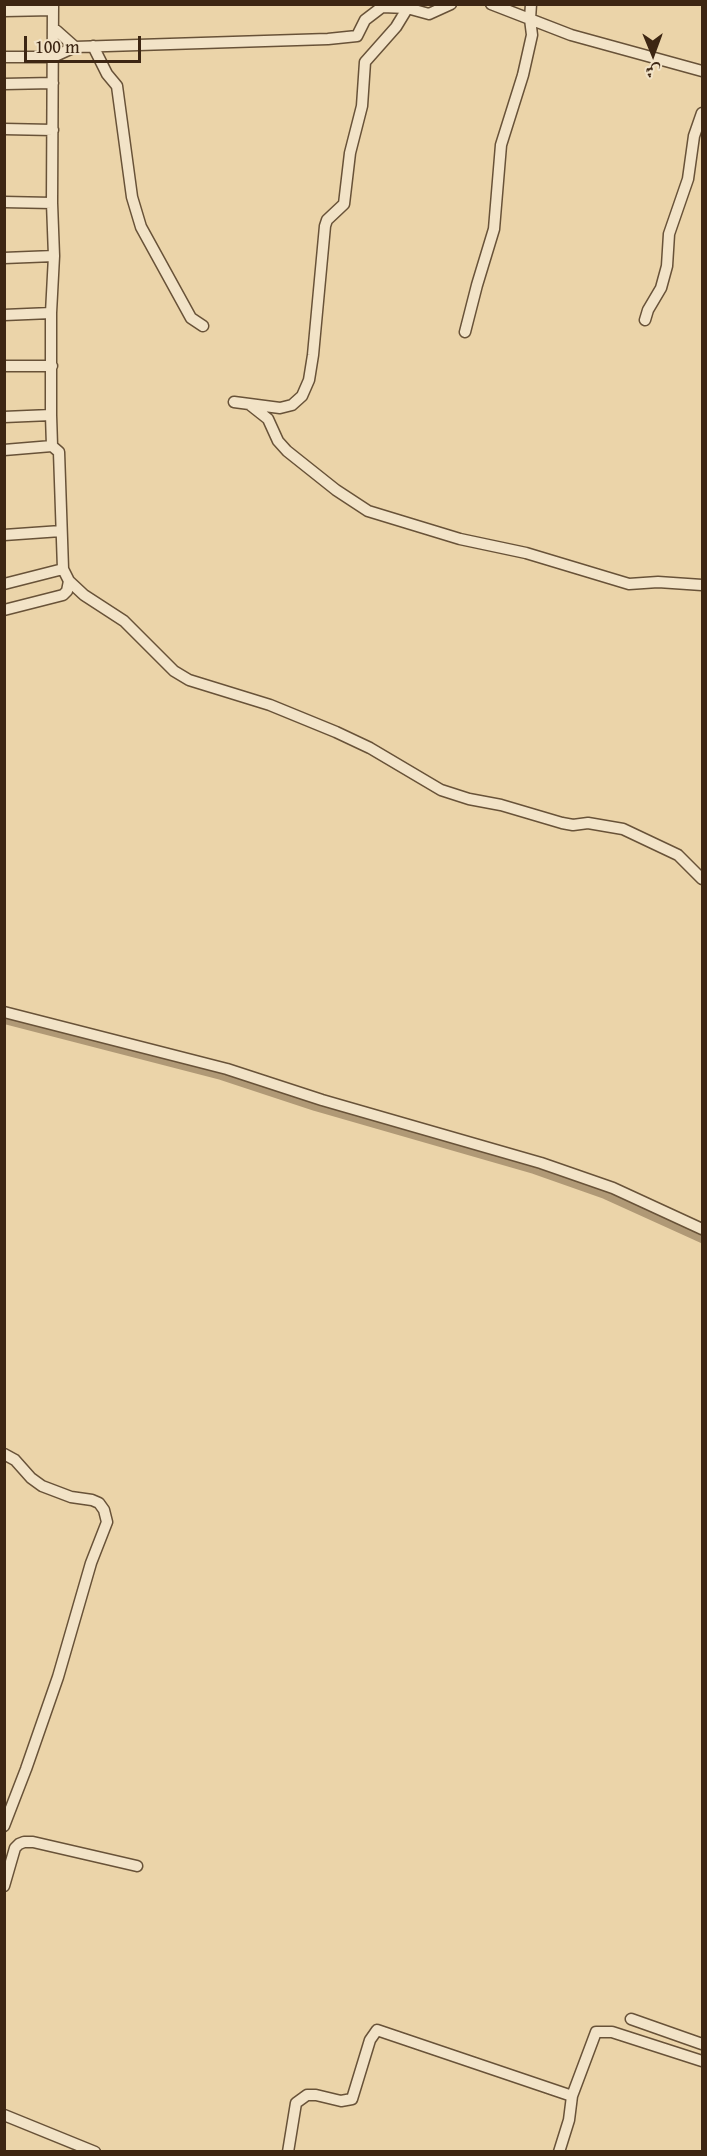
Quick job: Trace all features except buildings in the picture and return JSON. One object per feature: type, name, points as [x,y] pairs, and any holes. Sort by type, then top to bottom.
[{"type":"street","points":[[4,57],[52,57],[75,47],[328,39],[357,36],[365,20],[382,7],[409,6],[429,14],[451,4]]},
{"type":"street","points":[[491,4],[571,35],[702,71]]},
{"type":"street","points":[[465,332],[495,229],[501,145],[523,75],[532,34],[531,4]]},
{"type":"street","points":[[234,402],[280,408],[292,405],[302,396],[309,380],[325,226],[327,220],[344,204],[350,153],[362,106],[365,62],[396,27],[409,6]]},
{"type":"street","points":[[4,11],[53,8],[52,446]]},
{"type":"street","points":[[53,34],[57,31],[75,47]]},
{"type":"street","points":[[93,46],[107,74],[117,86],[132,197],[141,227],[191,318],[203,326]]},
{"type":"street","points":[[4,84],[53,84]]},
{"type":"street","points":[[645,320],[661,288],[667,267],[669,234],[688,180],[694,136],[702,113]]},
{"type":"street","points":[[4,129],[53,130]]},
{"type":"street","points":[[4,202],[52,203]]},
{"type":"street","points":[[4,258],[54,256]]},
{"type":"street","points":[[4,315],[51,313]]},
{"type":"street","points":[[4,366],[52,366]]},
{"type":"street","points":[[249,404],[268,419],[278,441],[287,451],[336,490],[369,511],[460,539],[526,553],[629,584],[658,582],[702,585]]},
{"type":"street","points":[[4,417],[51,415]]},
{"type":"street","points":[[4,450],[52,446],[59,452],[63,569],[69,581],[84,595],[124,621],[168,666],[189,680],[270,705],[336,732],[370,748],[441,790],[562,823],[573,825],[588,823],[623,829],[678,855],[702,879]]},
{"type":"street","points":[[4,535],[61,531]]},
{"type":"street","points":[[4,584],[63,569]]},
{"type":"street","points":[[4,610],[63,595],[67,591],[69,581]]},
{"type":"street","points":[[4,1012],[227,1069],[322,1100],[541,1163],[613,1188],[702,1229]]},
{"type":"street","points":[[4,1454],[15,1460],[31,1478],[42,1486],[70,1497],[99,1503],[104,1510],[107,1522],[92,1563],[58,1677],[4,1826]]},
{"type":"street","points":[[4,1886],[15,1848],[24,1842],[33,1842],[136,1866]]},
{"type":"street","points":[[631,2019],[702,2044]]},
{"type":"street","points":[[288,2151],[296,2103],[307,2095],[341,2101],[352,2099],[370,2040],[377,2030],[572,2096]]},
{"type":"street","points":[[559,2151],[569,2120],[572,2096],[596,2032],[612,2032],[702,2061]]},
{"type":"street","points":[[4,2115],[96,2151]]},
{"type":"waterway","points":[[4,1020],[221,1076],[315,1107],[534,1170],[605,1195],[702,1239]]}]
